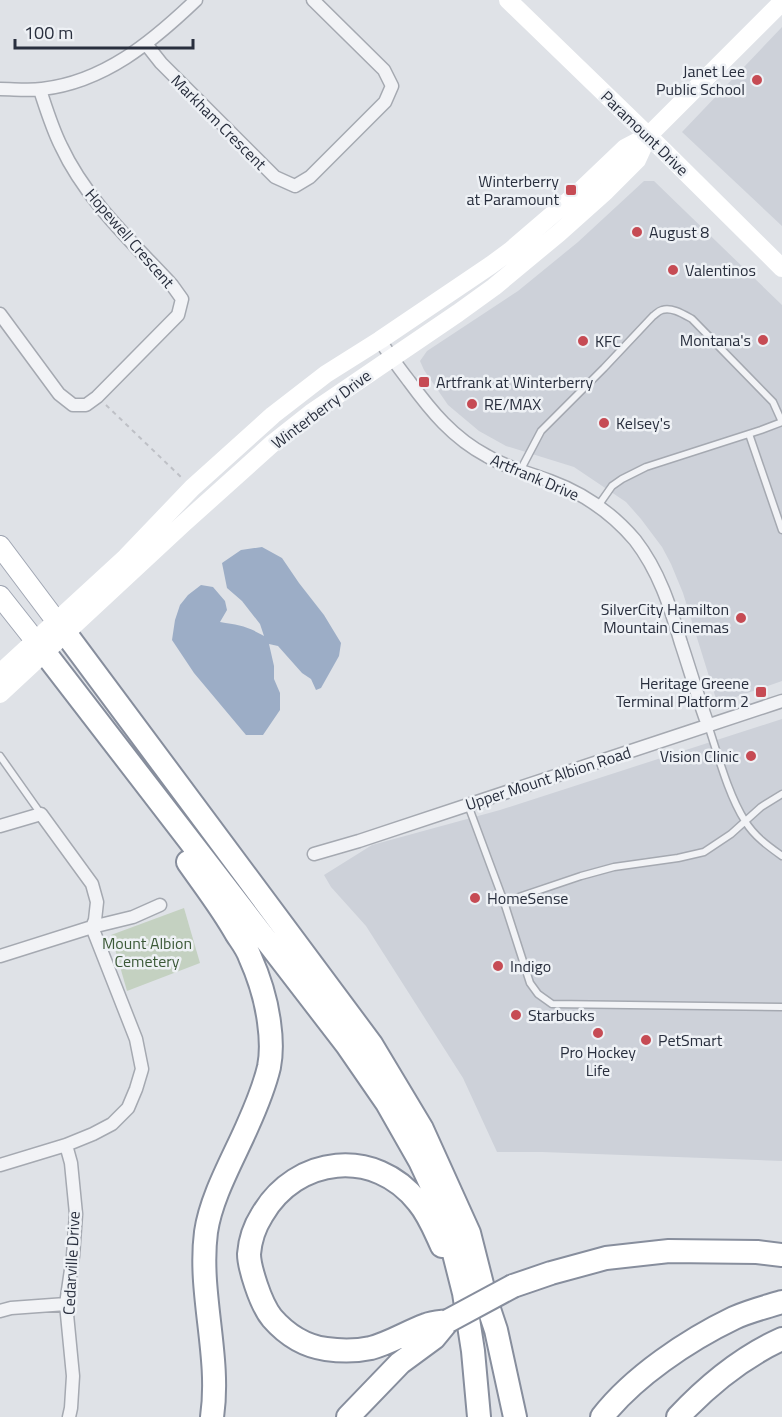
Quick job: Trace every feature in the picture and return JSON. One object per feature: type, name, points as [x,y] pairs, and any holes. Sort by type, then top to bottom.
[{"type":"highway","points":[[61,627],[371,1044],[423,1129],[469,1233],[496,1330],[515,1417]]},
{"type":"highway","points":[[39,647],[347,1045],[387,1103],[420,1161],[443,1210],[464,1293],[473,1351],[478,1417]]},
{"type":"highway","points":[[104,729],[163,826],[230,923],[249,955],[267,1010],[271,1038],[269,1065],[260,1098],[209,1214],[206,1231],[204,1260],[214,1375],[212,1417]]},
{"type":"highway","points":[[464,1293],[419,1202],[393,1178],[379,1171],[359,1166],[335,1166],[314,1171],[295,1180],[279,1192],[268,1204],[256,1226],[249,1254],[252,1275],[266,1310],[293,1337],[309,1346],[325,1349],[370,1348],[428,1324],[448,1321],[513,1286],[606,1258],[669,1251],[757,1252],[782,1255]]},
{"type":"highway","points":[[486,1300],[493,1417]]},
{"type":"highway","points":[[602,1417],[624,1392],[651,1368],[702,1335],[736,1317],[782,1302]]},
{"type":"highway","points":[[348,1417],[400,1363],[434,1338],[448,1321]]},
{"type":"highway","points":[[678,1417],[722,1376],[766,1346],[782,1339]]},
{"type":"main road","points":[[0,546],[61,627]]},
{"type":"main road","points":[[0,596],[39,647]]},
{"type":"street","points":[[0,89],[40,90],[75,83],[112,67],[146,44],[196,0]]},
{"type":"street","name":"Markham Crescent","points":[[146,44],[161,63],[275,177],[295,186],[310,177],[386,102],[392,86],[384,70],[313,0]]},
{"type":"street","name":"Paramount Drive","points":[[515,2],[782,268]]},
{"type":"street","name":"Winterberry Drive","points":[[61,627],[192,488],[273,416],[326,374],[510,251],[581,190],[625,148],[648,136],[782,2]]},
{"type":"street","name":"Hopewell Crescent","points":[[0,314],[59,394],[73,405],[86,405],[178,315],[182,299],[172,285],[100,209],[61,146],[40,90]]},
{"type":"street","name":"Winterberry Drive","points":[[0,694],[39,647],[183,524],[273,443],[311,413],[494,287],[559,233],[638,160],[648,136]]},
{"type":"street","name":"Artfrank Drive","points":[[380,340],[434,414],[453,432],[484,455],[508,467],[561,485],[598,506],[633,538],[658,576],[669,603],[708,725]]},
{"type":"street","name":"Winterberry Drive","points":[[0,673],[39,647]]},
{"type":"street","name":"Upper Mount Albion Road","points":[[314,854],[782,701]]},
{"type":"street","points":[[0,826],[41,814],[92,884],[96,902],[95,920],[92,927],[136,1039],[142,1070],[128,1108],[112,1124],[66,1144],[0,1164]]},
{"type":"street","points":[[0,956],[92,927],[133,917],[160,905]]},
{"type":"street","name":"Cedarville Drive","points":[[66,1144],[71,1163],[76,1214],[66,1304],[73,1376],[69,1417]]},
{"type":"street","points":[[0,1311],[11,1308],[66,1304]]},
{"type":"lane","points":[[520,471],[541,431],[604,369],[653,316],[662,310],[682,313],[692,319],[773,402],[782,422],[646,467],[622,478],[612,486],[598,506]]},
{"type":"lane","points":[[749,434],[782,530]]},
{"type":"lane","points":[[708,725],[733,796],[745,822],[763,842],[782,856]]},
{"type":"lane","points":[[0,756],[41,814]]},
{"type":"lane","points":[[504,902],[563,881],[614,867],[704,852],[731,834],[761,807],[782,794]]},
{"type":"lane","points":[[468,805],[504,902],[530,983],[538,994],[552,1004],[782,1007]]},
{"type":"path","points":[[97,396],[192,488]]},
{"type":"shaded area","name":"Janet Lee Public School","points":[[782,27],[782,226],[682,132]]},
{"type":"shaded area","points":[[644,181],[654,181],[782,305],[782,681],[717,702],[683,593],[671,564],[662,547],[641,519],[626,502],[574,467],[506,446],[479,431],[448,405],[420,361],[427,351],[518,291],[578,242]]},
{"type":"shaded area","points":[[782,719],[782,1161],[497,1152],[463,1078],[366,926],[331,887],[324,875],[372,845],[500,810]]},
{"type":"green space","name":"Mount Albion Cemetery","points":[[184,908],[200,963],[127,991],[111,935]]},
{"type":"water","points":[[262,547],[282,558],[324,615],[341,643],[339,656],[321,688],[316,690],[311,679],[302,673],[278,646],[269,644],[274,666],[274,679],[280,693],[280,710],[263,735],[246,735],[194,673],[172,640],[180,605],[201,585],[213,587],[225,601],[227,610],[220,622],[243,626],[264,636],[260,624],[242,601],[227,588],[222,563],[241,550]]},
{"type":"place","name":"Janet Lee Public School","points":[[757,80]]},
{"type":"place","name":"Winterberry at Paramount","points":[[571,190]]},
{"type":"place","name":"August 8","points":[[637,232]]},
{"type":"place","name":"Valentinos","points":[[673,270]]},
{"type":"place","name":"Montana's","points":[[763,340]]},
{"type":"place","name":"KFC","points":[[583,341]]},
{"type":"place","name":"Artfrank at Winterberry","points":[[424,382]]},
{"type":"place","name":"RE/MAX","points":[[472,404]]},
{"type":"place","name":"Kelsey's","points":[[604,423]]},
{"type":"place","name":"SilverCity Hamilton Mountain Cinemas","points":[[741,618]]},
{"type":"place","name":"Heritage Greene Terminal Platform 2","points":[[761,692]]},
{"type":"place","name":"Vision Clinic","points":[[751,756]]},
{"type":"place","name":"HomeSense","points":[[475,898]]},
{"type":"place","name":"Indigo","points":[[498,966]]},
{"type":"place","name":"Starbucks","points":[[516,1015]]},
{"type":"place","name":"Pro Hockey Life","points":[[598,1033]]},
{"type":"place","name":"PetSmart","points":[[646,1040]]}]
